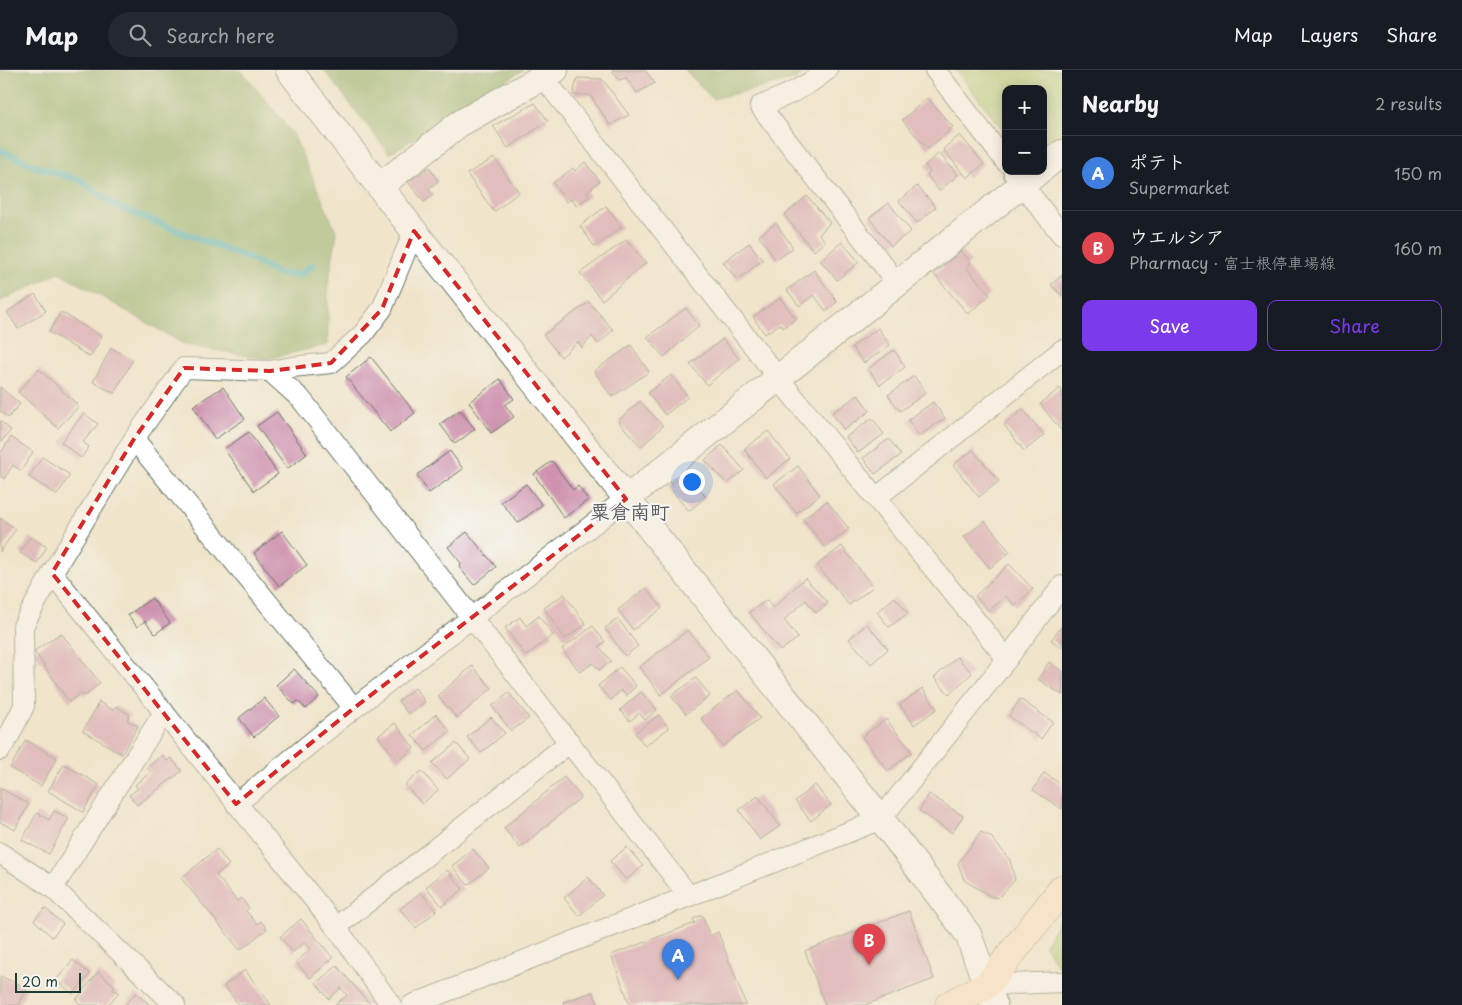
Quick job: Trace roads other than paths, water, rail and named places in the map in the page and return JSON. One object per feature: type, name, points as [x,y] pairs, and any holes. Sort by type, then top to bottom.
[{"type":"main road","points":[[949,1005],[991,995],[1062,890]]},
{"type":"street","points":[[289,70],[414,231],[881,819],[968,934],[991,995],[1062,982]]},
{"type":"street","points":[[827,70],[810,84],[760,106],[897,282]]},
{"type":"street","points":[[935,70],[1002,157]]},
{"type":"street","points":[[380,186],[459,124],[549,74],[779,379],[1007,659]]},
{"type":"street","points":[[1047,165],[1062,153]]},
{"type":"street","points":[[236,804],[354,708],[779,379],[1024,176],[1062,236]]},
{"type":"street","points":[[0,750],[24,706],[23,626],[52,573],[134,439],[184,368],[270,371],[331,363],[363,334],[382,309],[414,231]]},
{"type":"street","points":[[876,498],[1062,350]]},
{"type":"street","points":[[270,371],[302,399],[689,896]]},
{"type":"street","points":[[134,439],[354,708]]},
{"type":"street","points":[[52,573],[336,927],[391,1005]]},
{"type":"street","points":[[412,1005],[881,819],[1062,586]]},
{"type":"street","points":[[53,888],[164,712]]},
{"type":"street","points":[[336,927],[570,742]]},
{"type":"street","points":[[0,853],[53,888],[175,1005]]},
{"type":"waterway","points":[[0,150],[37,167],[80,180],[117,207],[248,258],[279,274],[300,275],[313,265]]},
{"type":"place","name":"ウエルシア","points":[[869,965]]},
{"type":"place","name":"ポテト","points":[[678,980]]},
{"type":"district","name":"粟倉南町","points":[[630,511]]}]
